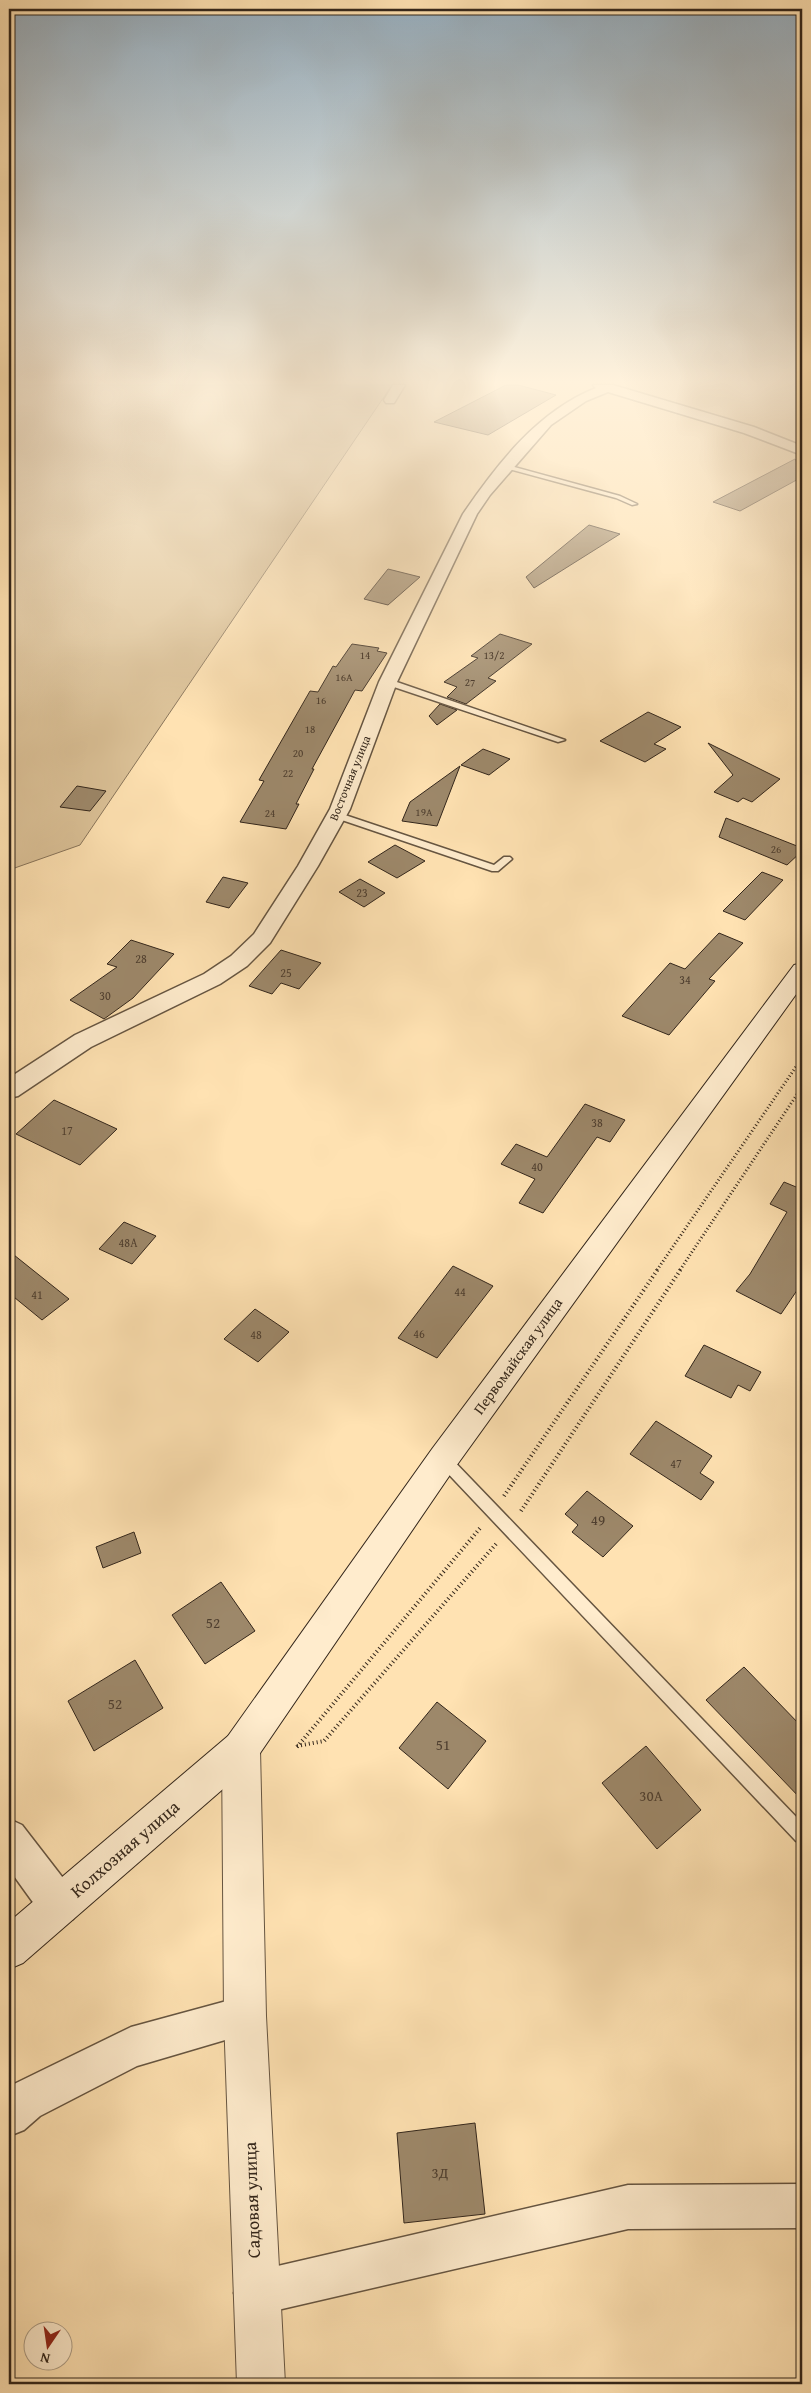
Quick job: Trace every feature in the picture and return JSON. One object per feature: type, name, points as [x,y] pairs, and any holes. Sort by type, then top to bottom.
[{"type":"main road","name":"Первомайская улица","points":[[241,1749],[443,1459],[802,970]]},
{"type":"main road","name":"Колхозная улица","points":[[9,1948],[241,1749]]},
{"type":"main road","name":"Садовая улица","points":[[241,1749],[245,2016],[261,2384]]},
{"type":"street","name":"Восточная улица","points":[[9,1090],[83,1041],[212,979],[239,961],[262,938],[308,866],[336,815],[388,682],[470,514],[484,497]]},
{"type":"street","points":[[9,1838],[59,1905]]},
{"type":"street","points":[[9,2115],[25,2101],[131,2047],[245,2016]]},
{"type":"street","points":[[256,2294],[628,2207],[802,2206]]},
{"type":"lane","points":[[617,497],[634,504]]},
{"type":"lane","points":[[388,682],[561,740]]},
{"type":"lane","points":[[336,815],[494,869],[507,859]]},
{"type":"lane","points":[[443,1459],[802,1835]]},
{"type":"path","points":[[802,1058],[494,1512],[297,1746],[324,1741],[509,1528],[802,1087]]},
{"type":"shaded area","points":[[9,497],[316,497],[80,845],[9,870]]},
{"type":"building","points":[[723,497],[766,497],[740,511],[713,502]]},
{"type":"building","points":[[589,525],[620,534],[534,588],[526,577]]},
{"type":"building","points":[[388,569],[420,577],[388,605],[364,599]]},
{"type":"building","points":[[500,634],[532,644],[488,678],[496,681],[466,704],[447,697],[457,687],[444,682],[478,658],[471,656]]},
{"type":"building","points":[[352,644],[379,648],[377,651],[387,653],[362,691],[355,690],[312,769],[314,769],[296,804],[299,804],[286,829],[240,822],[264,781],[259,780],[310,691],[318,692],[333,666],[336,667]]},
{"type":"building","points":[[440,704],[457,710],[437,725],[429,716]]},
{"type":"building","points":[[648,712],[681,727],[654,744],[666,749],[645,762],[600,741]]},
{"type":"building","points":[[708,743],[780,779],[752,802],[743,798],[738,802],[714,792],[733,775]]},
{"type":"building","points":[[483,749],[510,759],[489,775],[461,765]]},
{"type":"building","points":[[460,766],[437,826],[402,821],[410,802]]},
{"type":"building","points":[[77,786],[106,791],[90,811],[60,807]]},
{"type":"building","points":[[726,818],[802,848],[802,851],[787,865],[719,837]]},
{"type":"building","points":[[395,845],[425,861],[397,878],[368,862]]},
{"type":"building","points":[[762,872],[783,880],[745,920],[723,911]]},
{"type":"building","points":[[223,877],[248,883],[229,908],[206,902]]},
{"type":"building","points":[[360,879],[385,893],[364,907],[339,892]]},
{"type":"building","points":[[719,933],[743,943],[709,979],[715,981],[669,1035],[622,1016],[670,963],[685,969]]},
{"type":"building","points":[[131,940],[174,954],[133,998],[104,1019],[70,1000],[117,967],[107,964]]},
{"type":"building","points":[[281,950],[321,963],[299,989],[281,983],[272,994],[249,986]]},
{"type":"building","points":[[54,1100],[117,1129],[80,1165],[16,1134]]},
{"type":"building","points":[[585,1104],[625,1120],[610,1142],[597,1137],[543,1213],[519,1203],[535,1179],[501,1164],[516,1144],[547,1157]]},
{"type":"building","points":[[784,1182],[801,1189],[802,1187],[802,1283],[781,1314],[736,1291],[750,1274],[787,1212],[770,1204]]},
{"type":"building","points":[[124,1222],[156,1236],[132,1264],[99,1249]]},
{"type":"building","points":[[9,1251],[69,1299],[42,1320],[9,1293]]},
{"type":"building","points":[[453,1266],[493,1286],[437,1358],[398,1338]]},
{"type":"building","points":[[255,1309],[289,1332],[258,1362],[224,1339]]},
{"type":"building","points":[[704,1345],[761,1372],[750,1391],[738,1385],[731,1398],[685,1376]]},
{"type":"building","points":[[656,1421],[712,1456],[700,1473],[714,1482],[701,1500],[630,1454]]},
{"type":"building","points":[[587,1491],[633,1526],[603,1557],[572,1532],[578,1525],[565,1514]]},
{"type":"building","points":[[134,1532],[141,1553],[103,1568],[96,1547]]},
{"type":"building","points":[[221,1582],[255,1631],[205,1664],[172,1615]]},
{"type":"building","points":[[135,1660],[163,1708],[94,1751],[68,1701]]},
{"type":"building","points":[[744,1667],[802,1727],[802,1800],[706,1700]]},
{"type":"building","points":[[437,1702],[486,1741],[448,1789],[399,1748]]},
{"type":"building","points":[[646,1746],[701,1810],[657,1849],[602,1783]]},
{"type":"building","points":[[475,2123],[485,2214],[404,2223],[397,2133]]}]
